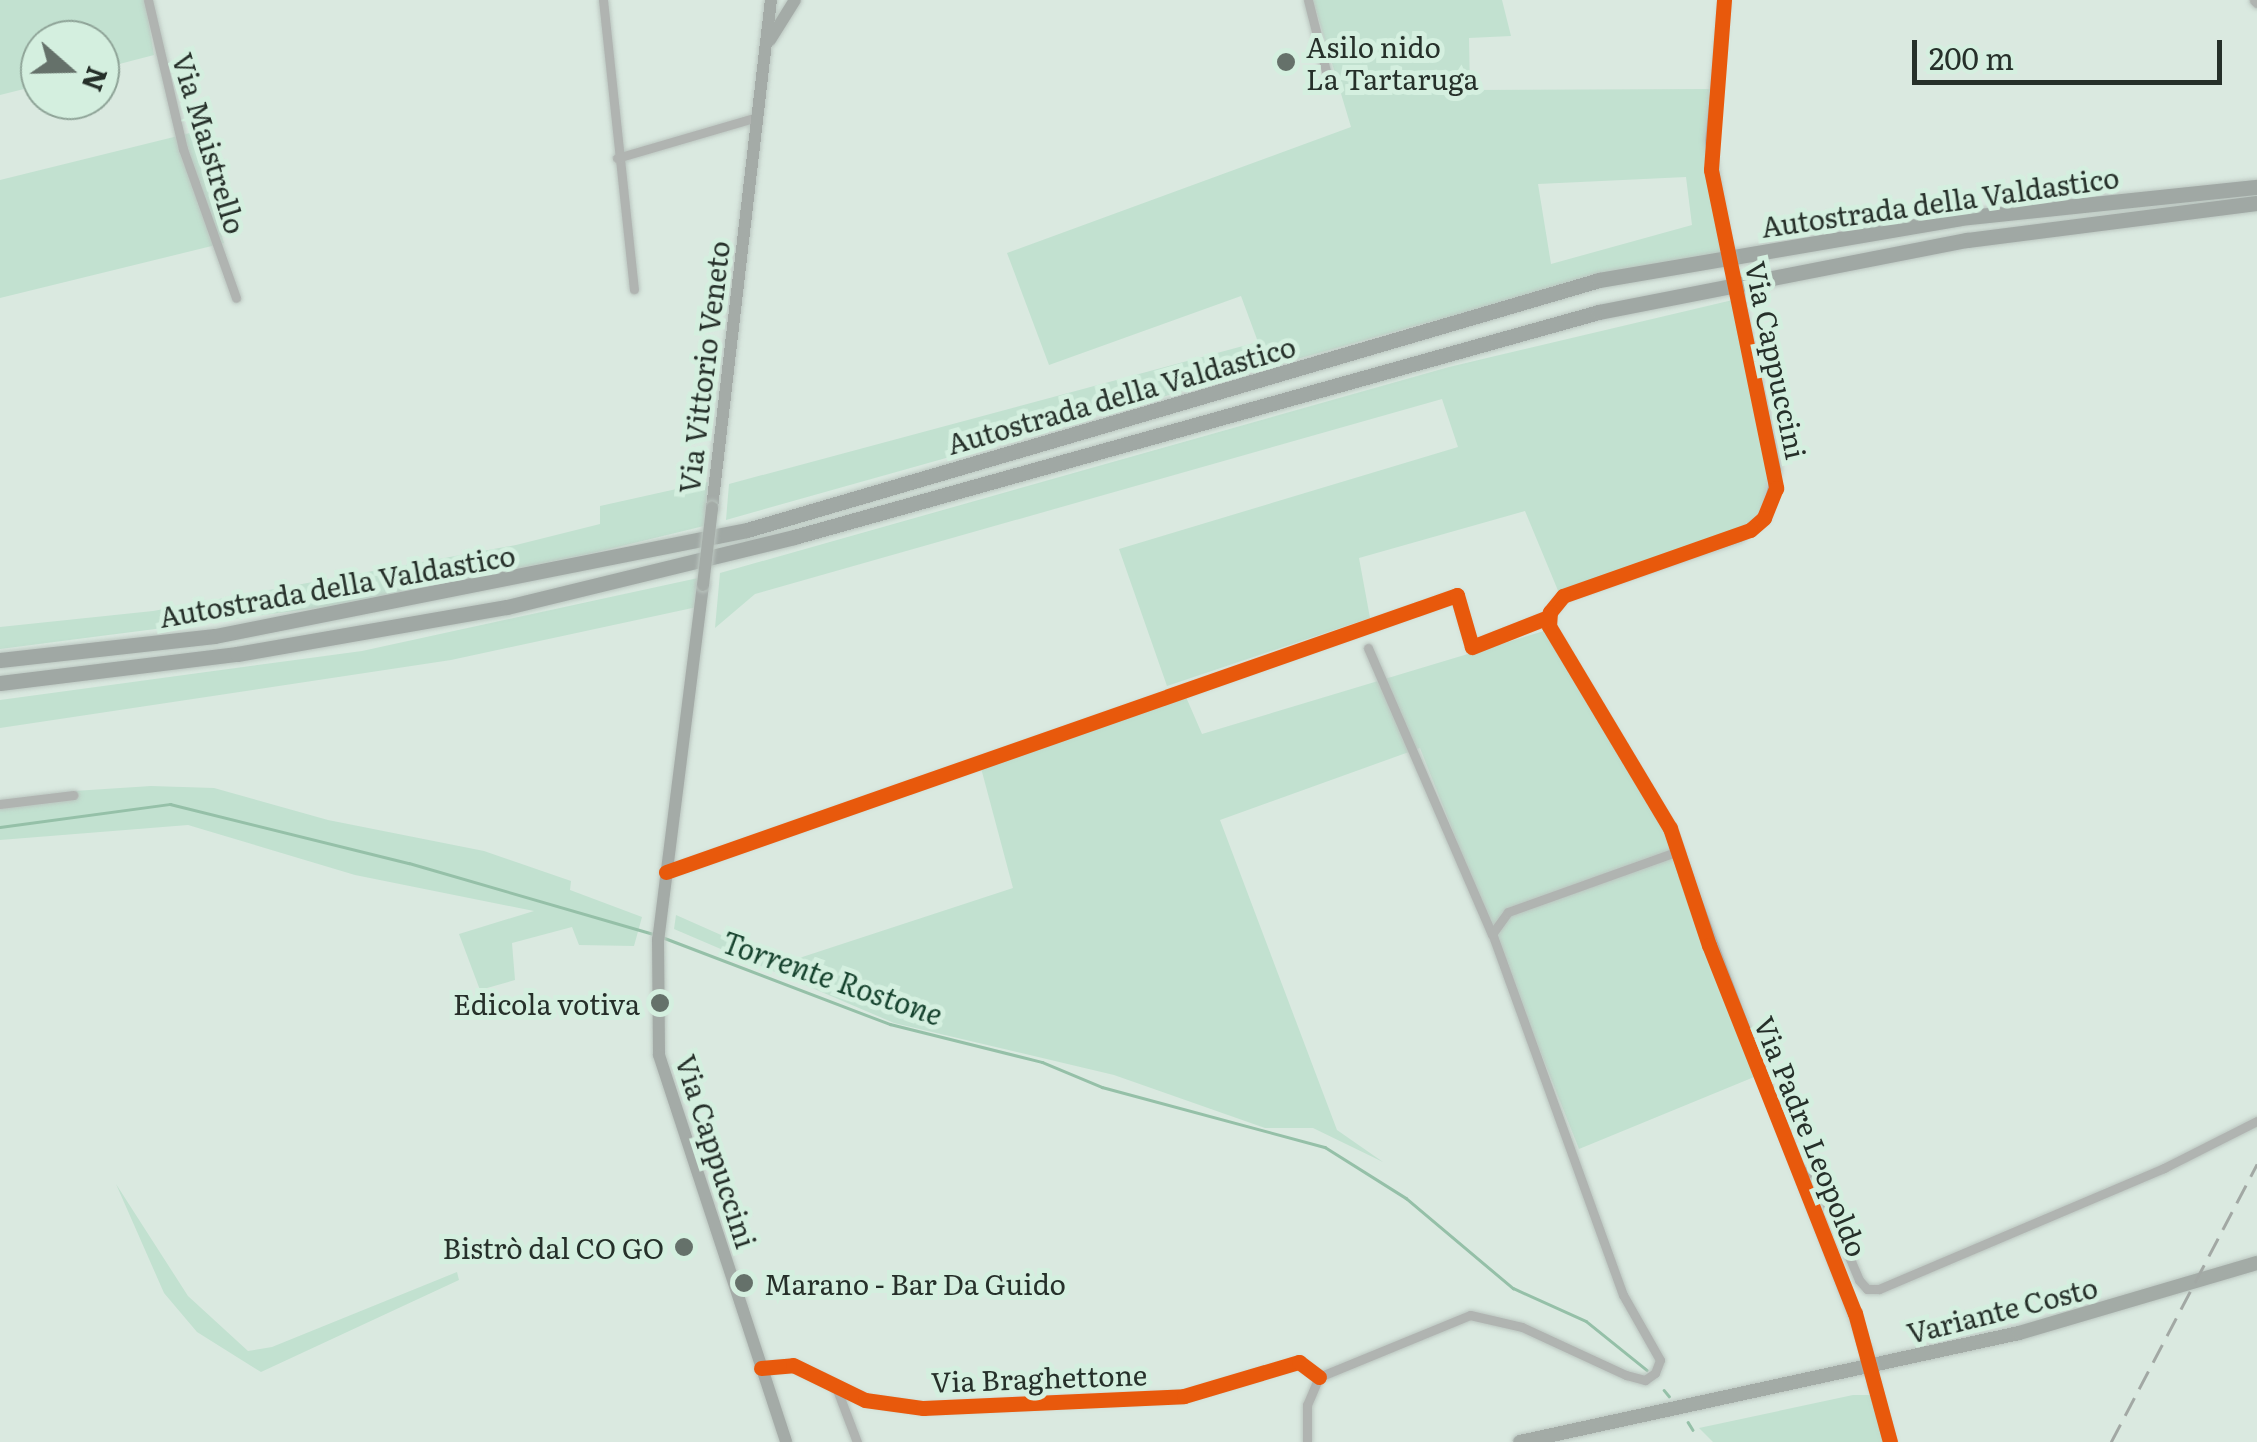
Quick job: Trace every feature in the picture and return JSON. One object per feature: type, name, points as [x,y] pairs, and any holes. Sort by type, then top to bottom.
[{"type":"highway","name":"Autostrada della Valdastico","points":[[0,660],[215,636],[747,530],[1599,280],[1960,218],[2257,187]]},
{"type":"highway","name":"Autostrada della Valdastico","points":[[0,683],[237,654],[507,607],[794,537],[1600,312],[1967,240],[2257,203]]},
{"type":"highway","name":"Variante Costo","points":[[1520,1442],[2019,1333],[2257,1263]]},
{"type":"main road","name":"Via Vittorio Veneto","points":[[690,688],[771,0]]},
{"type":"main road","name":"Via Vittorio Veneto","points":[[766,52],[795,0]]},
{"type":"main road","name":"Via Cappuccini","points":[[690,688],[658,939],[659,1055],[786,1442]]},
{"type":"street","name":"Via Maistrello","points":[[148,0],[184,148],[236,298]]},
{"type":"street","points":[[603,0],[634,289]]},
{"type":"street","points":[[1308,0],[1326,70]]},
{"type":"street","name":"Via Cappuccini","points":[[666,872],[1457,595],[1472,647],[1548,617],[1563,596],[1739,536],[1764,518],[1776,470],[1709,141],[1724,0]]},
{"type":"street","points":[[617,158],[758,118]]},
{"type":"street","points":[[1492,934],[1508,912],[1678,851],[1656,797],[1573,674],[1548,617]]},
{"type":"street","points":[[1306,1442],[1307,1405],[1319,1377],[1470,1315],[1522,1327],[1645,1380],[1655,1373],[1660,1360],[1624,1296],[1492,934],[1368,648]]},
{"type":"street","points":[[0,804],[73,796]]},
{"type":"street","name":"Via Padre Leopoldo","points":[[1678,851],[1866,1350],[1890,1442]]},
{"type":"street","name":"Via Padre Leopoldo","points":[[1798,1169],[1814,1174],[1859,1280],[1878,1289],[2164,1168],[2257,1121]]},
{"type":"street","name":"Via Braghettone","points":[[761,1368],[792,1365],[836,1388],[888,1405],[1004,1408],[1184,1396],[1300,1362],[1319,1377]]},
{"type":"street","points":[[836,1388],[858,1442]]},
{"type":"green space","points":[[0,0],[145,0],[154,55],[120,64],[120,20],[20,20],[20,90],[0,95]]},
{"type":"green space","points":[[1313,0],[1502,0],[1511,36],[1469,38],[1470,90],[1712,89],[1707,159],[1727,252],[1425,323],[726,520],[729,484],[1258,342],[1241,296],[1049,365],[1007,253],[1351,127]],"holes":[[[1686,177],[1692,225],[1551,264],[1538,184]]]},
{"type":"green space","points":[[190,133],[224,243],[0,298],[0,180]]},
{"type":"green space","points":[[1737,299],[1771,458],[1763,511],[1739,531],[1559,593],[1525,511],[1359,558],[1370,618],[1167,686],[1119,549],[1458,447],[1442,399],[755,594],[715,628],[720,573],[1449,367]]},
{"type":"green space","points":[[708,482],[704,526],[593,553],[325,607],[0,649],[0,627],[153,611],[516,545],[600,524],[600,506]]},
{"type":"green space","points":[[698,578],[697,607],[451,660],[0,728],[0,700],[362,651]]},
{"type":"green space","points":[[1544,631],[1664,824],[1759,1075],[1579,1149],[1420,748],[1220,820],[1337,1130],[1383,1162],[1313,1128],[1265,1128],[1114,1075],[894,1023],[674,929],[676,915],[784,963],[1013,888],[981,768],[1186,697],[1202,734]]},
{"type":"green space","points":[[151,786],[214,788],[328,820],[484,851],[571,881],[570,890],[642,917],[634,946],[579,945],[572,927],[512,943],[515,980],[480,990],[459,934],[534,911],[355,875],[188,825],[0,840],[0,806],[74,791]]},
{"type":"green space","points":[[116,1184],[188,1296],[248,1351],[272,1347],[457,1272],[459,1280],[261,1372],[197,1332],[164,1293]]},
{"type":"green space","points":[[1853,1395],[1871,1395],[1884,1442],[1713,1442],[1699,1428]]},
{"type":"waterway","name":"Torrente Rostone","points":[[0,827],[170,804],[409,863],[654,934]]},
{"type":"waterway","name":"Torrente Rostone","points":[[662,937],[890,1024],[1042,1062],[1102,1087],[1325,1147],[1406,1198],[1513,1288],[1586,1321],[1647,1370]]},
{"type":"waterway","name":"Torrente Rostone","points":[[1664,1390],[1669,1396]]},
{"type":"waterway","name":"Torrente Rostone","points":[[1688,1422],[1693,1430]]},
{"type":"railway","points":[[2111,1442],[2257,1164]]},
{"type":"cycle path","points":[[1724,0],[1711,170],[1776,488],[1764,518],[1750,530],[1563,596],[1550,612],[1549,626],[1670,828],[1709,945],[1855,1313],[1890,1442]]},
{"type":"cycle path","points":[[666,872],[1457,595],[1472,647],[1548,617]]},
{"type":"cycle path","points":[[761,1368],[793,1365],[865,1400],[923,1408],[1184,1396],[1299,1362],[1319,1377]]},
{"type":"place","name":"Asilo nido La Tartaruga","points":[[1286,62]]},
{"type":"place","name":"Edicola votiva","points":[[660,1003]]},
{"type":"place","name":"Bistrò dal CO GO","points":[[684,1247]]},
{"type":"place","name":"Marano - Bar Da Guido","points":[[744,1283]]}]
